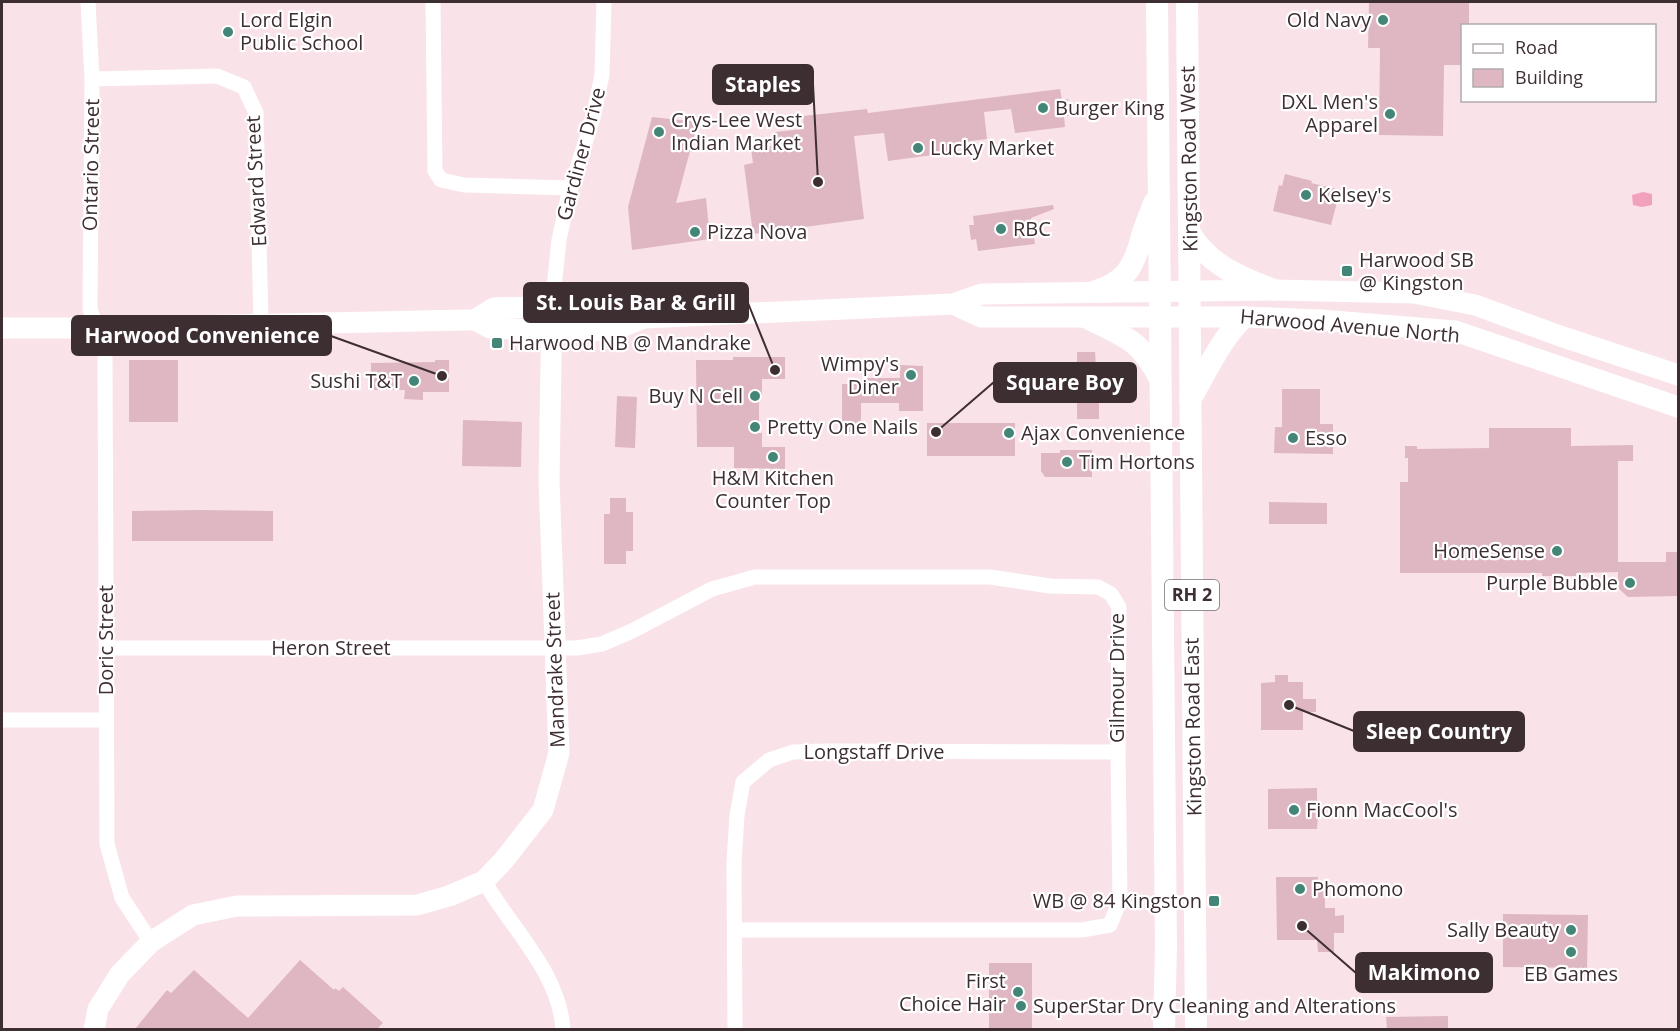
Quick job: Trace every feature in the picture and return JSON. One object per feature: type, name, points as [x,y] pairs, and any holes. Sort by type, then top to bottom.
[{"type":"main road","name":"Kingston Road West","points":[[1157,2],[1160,318]]},
{"type":"main road","name":"Kingston Road West","points":[[1187,2],[1189,317]]},
{"type":"main road","points":[[1096,291],[1113,286],[1125,276],[1132,265],[1159,191]]},
{"type":"main road","points":[[1190,234],[1210,259],[1242,279],[1274,290]]},
{"type":"main road","name":"Harwood Avenue North","points":[[953,304],[982,294],[1096,291],[1274,290],[1414,293],[1475,305],[1678,375]]},
{"type":"main road","points":[[2,328],[475,320],[490,328],[614,330],[644,318],[953,304]]},
{"type":"main road","name":"Harwood Avenue North","points":[[953,304],[981,317],[1244,317],[1321,320],[1455,332],[1678,407]]},
{"type":"main road","points":[[475,320],[494,308],[552,307],[613,308],[644,318]]},
{"type":"main road","name":"Mandrake Street","points":[[94,1029],[98,1010],[120,974],[151,942],[193,915],[237,906],[417,905],[449,896],[484,881],[504,860],[543,810],[559,753],[549,480],[552,307]]},
{"type":"main road","name":"Kingston Road East","points":[[1189,317],[1196,1029]]},
{"type":"main road","points":[[1190,400],[1231,329],[1244,317]]},
{"type":"main road","points":[[1087,318],[1131,340],[1150,360],[1161,380]]},
{"type":"main road","name":"Kingston Road East","points":[[1160,318],[1166,947],[1164,1029]]},
{"type":"street","name":"Ontario Street","points":[[88,2],[92,79],[90,309],[96,328]]},
{"type":"street","points":[[433,2],[435,171],[441,180],[464,185],[571,188]]},
{"type":"street","name":"Gardiner Drive","points":[[552,307],[559,240],[571,188],[593,118],[602,75],[604,2]]},
{"type":"street","name":"Edward Street","points":[[92,79],[217,76],[244,87],[256,113],[261,324]]},
{"type":"street","name":"Doric Street","points":[[96,328],[105,352],[107,844],[122,898],[151,942]]},
{"type":"street","name":"Gilmour Drive","points":[[555,648],[577,648],[602,644],[712,589],[755,577],[990,577],[1050,586],[1098,587],[1111,594],[1119,607],[1120,900],[1110,925],[1082,930],[736,930]]},
{"type":"street","name":"Heron Street","points":[[106,648],[555,648]]},
{"type":"street","points":[[2,720],[106,720]]},
{"type":"street","name":"Longstaff Drive","points":[[735,1029],[736,815],[743,782],[769,760],[794,752],[828,751],[1118,752]]},
{"type":"street","points":[[484,881],[551,981],[562,1013],[563,1029]]},
{"type":"shaded area","points":[[1643,192],[1652,194],[1652,205],[1642,207],[1633,205],[1632,195]]},
{"type":"building","points":[[1369,2],[1469,2],[1469,24],[1461,24],[1461,65],[1444,65],[1443,136],[1379,135],[1380,48],[1368,48]]},
{"type":"building","points":[[1060,89],[1062,100],[1068,99],[1070,116],[1064,116],[1065,127],[1015,133],[1011,109],[984,112],[987,139],[947,144],[948,153],[888,161],[884,133],[854,136],[864,219],[753,234],[744,165],[753,163],[751,149],[772,146],[771,139],[776,139],[775,132],[804,129],[803,116],[867,109],[868,113]]},
{"type":"building","points":[[652,117],[698,122],[676,203],[706,198],[710,239],[632,250],[628,207]]},
{"type":"building","name":"Kelsey's","points":[[1285,174],[1337,189],[1334,201],[1337,202],[1331,225],[1273,211],[1279,185],[1282,186]]},
{"type":"building","name":"RBC","points":[[1053,205],[1054,209],[1031,218],[1035,244],[978,251],[976,239],[971,240],[969,225],[974,225],[973,216]]},
{"type":"building","points":[[1077,352],[1095,352],[1096,367],[1099,367],[1099,419],[1077,419]]},
{"type":"building","points":[[733,357],[785,357],[785,379],[762,379],[762,396],[759,396],[759,433],[762,433],[762,447],[785,447],[785,469],[734,468],[734,447],[697,447],[696,360],[733,360]]},
{"type":"building","points":[[129,360],[178,360],[178,422],[129,422]]},
{"type":"building","points":[[435,360],[449,360],[449,392],[423,392],[423,400],[404,399],[405,390],[371,390],[371,363],[435,362]]},
{"type":"building","points":[[900,365],[923,366],[923,411],[899,411],[899,403],[861,403],[861,432],[842,432],[842,384],[867,384],[867,378],[900,378]]},
{"type":"building","points":[[1282,389],[1320,389],[1320,424],[1333,424],[1333,454],[1274,453],[1275,427],[1282,427]]},
{"type":"building","points":[[617,396],[637,397],[635,448],[615,447]]},
{"type":"building","points":[[463,420],[522,422],[521,467],[462,466]]},
{"type":"building","points":[[927,423],[1015,423],[1015,456],[927,456]]},
{"type":"building","points":[[1489,428],[1571,428],[1571,446],[1633,445],[1633,461],[1618,461],[1618,562],[1666,562],[1666,552],[1678,552],[1678,596],[1628,597],[1618,588],[1618,572],[1576,573],[1576,576],[1542,576],[1542,573],[1400,573],[1400,482],[1408,482],[1408,458],[1405,458],[1405,446],[1417,446],[1417,449],[1489,448]]},
{"type":"building","name":"Tim Hortons","points":[[1060,450],[1092,450],[1092,477],[1045,477],[1041,471],[1041,453],[1060,453]]},
{"type":"building","points":[[610,498],[626,498],[626,512],[633,512],[633,551],[626,551],[626,564],[604,564],[604,514],[610,514]]},
{"type":"building","points":[[1269,502],[1327,503],[1327,524],[1269,524]]},
{"type":"building","points":[[132,511],[273,511],[273,541],[132,541]]},
{"type":"building","points":[[1275,675],[1288,675],[1288,682],[1303,682],[1303,699],[1316,699],[1316,712],[1303,712],[1303,730],[1261,730],[1261,683],[1275,682]]},
{"type":"building","name":"Fionn MacCool's","points":[[1317,788],[1317,803],[1319,803],[1317,829],[1268,829],[1268,789]]},
{"type":"building","points":[[1276,877],[1318,877],[1318,882],[1325,882],[1325,908],[1335,908],[1335,916],[1344,915],[1344,933],[1334,933],[1334,952],[1318,952],[1317,940],[1277,940]]},
{"type":"building","points":[[1503,914],[1588,915],[1587,968],[1503,967]]},
{"type":"building","points":[[300,960],[334,990],[335,988],[339,991],[343,987],[383,1023],[377,1029],[135,1029],[167,990],[171,993],[194,970],[248,1018]]},
{"type":"building","points":[[989,963],[1032,963],[1032,1029],[989,1029]]},
{"type":"building","points":[[1448,1016],[1448,1029],[1387,1029],[1386,1017]]},
{"type":"place","name":"Old Navy","points":[[1383,20]]},
{"type":"place","name":"Lord Elgin Public School","points":[[228,32]]},
{"type":"place","name":"Burger King","points":[[1043,108]]},
{"type":"place","name":"DXL Men's Apparel","points":[[1390,114]]},
{"type":"place","name":"Crys-Lee West Indian Market","points":[[659,132]]},
{"type":"place","name":"Lucky Market","points":[[918,148]]},
{"type":"place","name":"Staples","points":[[818,182]]},
{"type":"place","name":"Kelsey's","points":[[1306,195]]},
{"type":"place","name":"RBC","points":[[1001,229]]},
{"type":"place","name":"Pizza Nova","points":[[695,232]]},
{"type":"place","name":"Harwood SB @ Kingston","points":[[1347,271]]},
{"type":"place","name":"Harwood NB @ Mandrake","points":[[497,343]]},
{"type":"place","name":"St. Louis Bar & Grill","points":[[775,370]]},
{"type":"place","name":"Wimpy's Diner","points":[[911,375]]},
{"type":"place","name":"Harwood Convenience","points":[[442,376]]},
{"type":"place","name":"Sushi T&T","points":[[414,381]]},
{"type":"place","name":"Buy N Cell","points":[[755,396]]},
{"type":"place","name":"Pretty One Nails","points":[[755,427]]},
{"type":"place","name":"Square Boy","points":[[936,432]]},
{"type":"place","name":"Ajax Convenience","points":[[1009,433]]},
{"type":"place","name":"Esso","points":[[1293,438]]},
{"type":"place","name":"H&M Kitchen Counter Top","points":[[773,457]]},
{"type":"place","name":"Tim Hortons","points":[[1067,462]]},
{"type":"place","name":"HomeSense","points":[[1557,551]]},
{"type":"place","name":"Purple Bubble","points":[[1630,583]]},
{"type":"place","name":"Sleep Country","points":[[1289,705]]},
{"type":"place","name":"Fionn MacCool's","points":[[1294,810]]},
{"type":"place","name":"Phomono","points":[[1300,889]]},
{"type":"place","name":"WB @ 84 Kingston","points":[[1214,901]]},
{"type":"place","name":"Makimono","points":[[1302,926]]},
{"type":"place","name":"Sally Beauty","points":[[1571,930]]},
{"type":"place","name":"EB Games","points":[[1571,952]]},
{"type":"place","name":"First Choice Hair","points":[[1018,992]]},
{"type":"place","name":"SuperStar Dry Cleaning and Alterations","points":[[1021,1006]]}]
